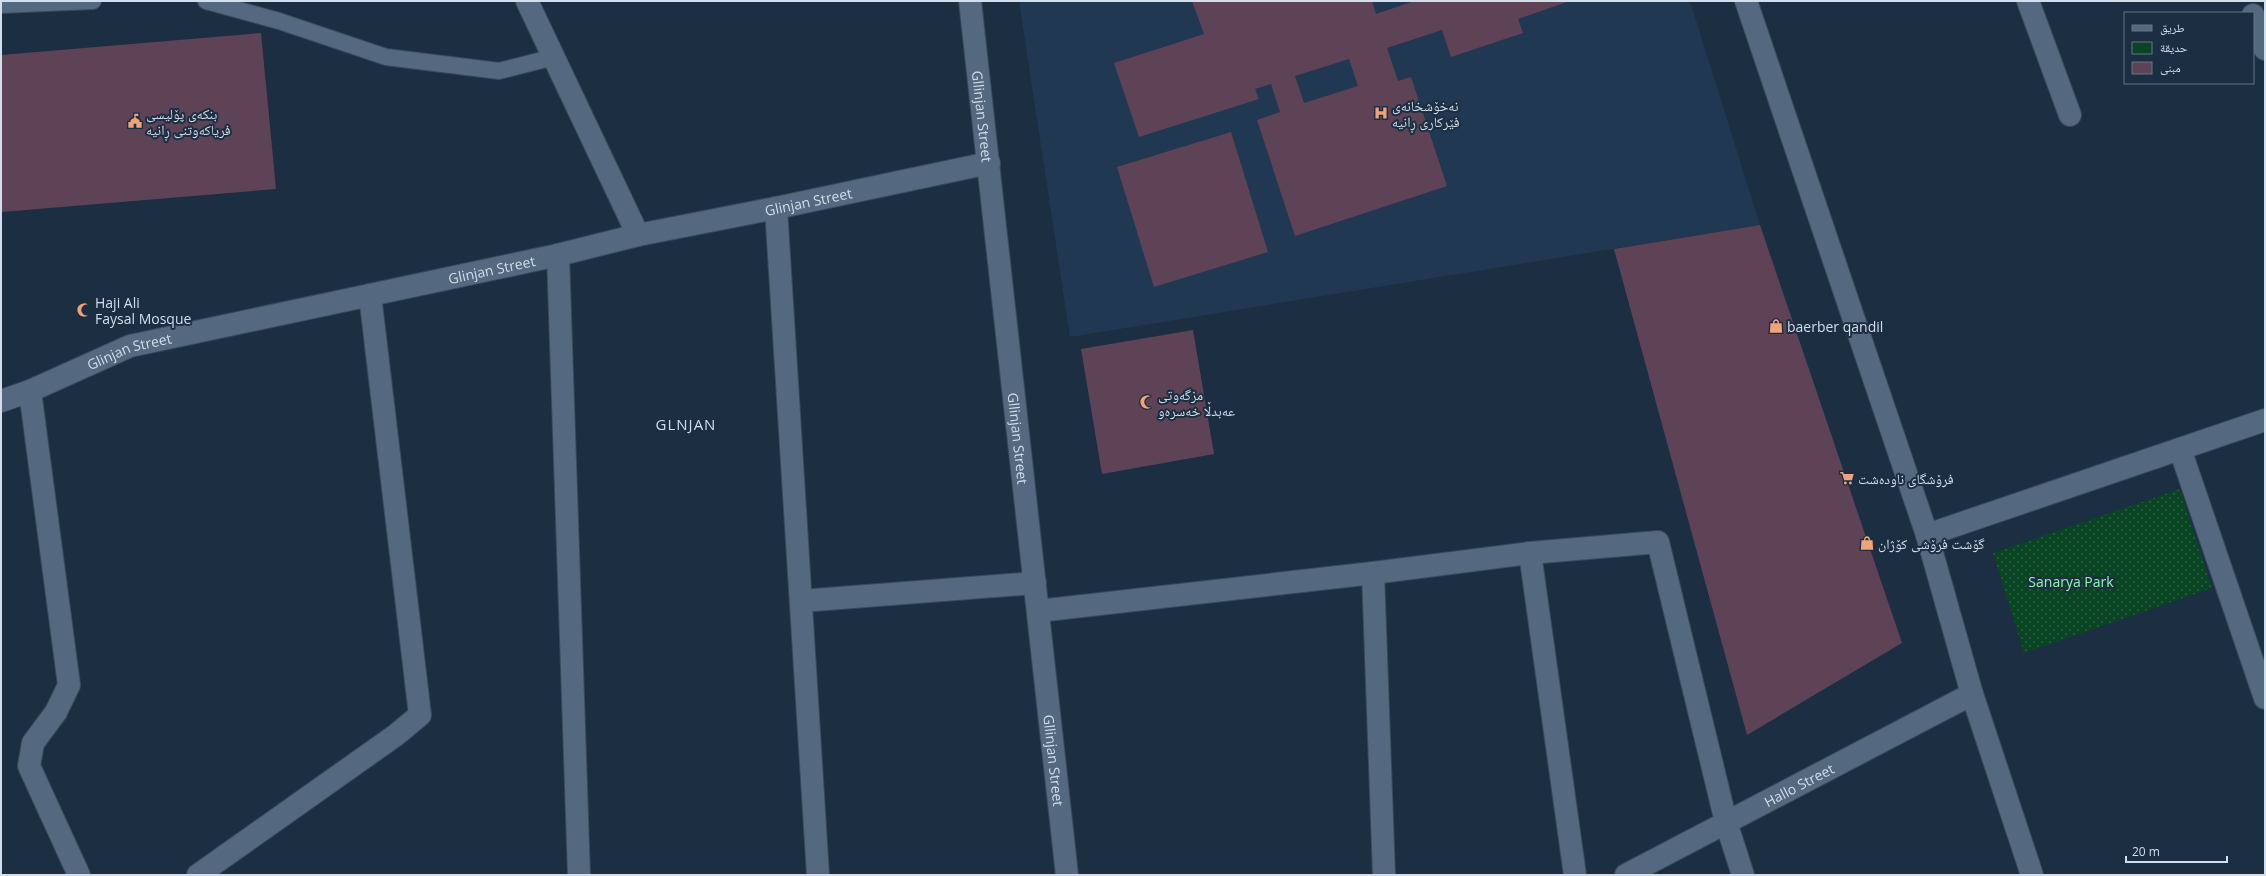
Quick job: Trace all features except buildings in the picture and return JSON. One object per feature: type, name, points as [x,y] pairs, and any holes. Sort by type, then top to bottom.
[{"type":"street","points":[[527,1],[638,235]]},
{"type":"street","name":"Gllinjan Street","points":[[970,1],[1067,875]]},
{"type":"street","points":[[1746,1],[1927,535],[1972,694],[2032,875]]},
{"type":"street","points":[[2028,1],[2070,115]]},
{"type":"street","points":[[2248,1],[2252,12]]},
{"type":"street","points":[[2254,17],[2265,49]]},
{"type":"street","name":"Glinjan Street","points":[[1,400],[30,390],[130,346],[558,255],[638,235],[776,208],[989,162]]},
{"type":"street","points":[[776,208],[818,875]]},
{"type":"street","points":[[558,255],[579,875]]},
{"type":"street","points":[[198,875],[396,735],[420,715],[370,295]]},
{"type":"street","points":[[30,390],[69,685],[56,712],[33,743],[29,766],[79,875]]},
{"type":"street","points":[[1927,535],[2265,420]]},
{"type":"street","points":[[2180,449],[2265,698]]},
{"type":"street","points":[[1038,611],[1373,574],[1530,553],[1658,542],[1726,822],[1742,875]]},
{"type":"street","points":[[1530,553],[1575,875]]},
{"type":"street","points":[[1373,574],[1384,875]]},
{"type":"street","points":[[801,601],[1035,584]]},
{"type":"street","name":"Hallo Street","points":[[1626,875],[1972,694]]},
{"type":"lane","points":[[1,6],[93,1]]},
{"type":"lane","points":[[206,1],[279,21],[386,57],[499,71],[554,57]]},
{"type":"shaded area","name":"نەخۆشخانەی فێرکاری ڕانیە","points":[[1019,1],[1690,1],[1760,225],[1070,337]]},
{"type":"green space","name":"Sanarya Park","points":[[2180,489],[2212,588],[2024,653],[1993,553]]},
{"type":"place","name":"نەخۆشخانەی فێرکاری ڕانیە","points":[[1381,113]]},
{"type":"place","name":"بنکەی پۆلیسی فریاکەوتنی ڕانیە","points":[[135,121]]},
{"type":"place","name":"Haji Ali Faysal Mosque","points":[[84,310]]},
{"type":"place","name":"baerber qandil","points":[[1776,326]]},
{"type":"place","name":"مزگەوتی عەبدڵا خەسرەو","points":[[1147,402]]},
{"type":"place","name":"فرۆشگای ناوده‌شت","points":[[1847,478]]},
{"type":"place","name":"گۆشت فرۆشی کۆژان","points":[[1867,543]]},
{"type":"district","name":"GLNJAN","points":[[686,424]]}]
